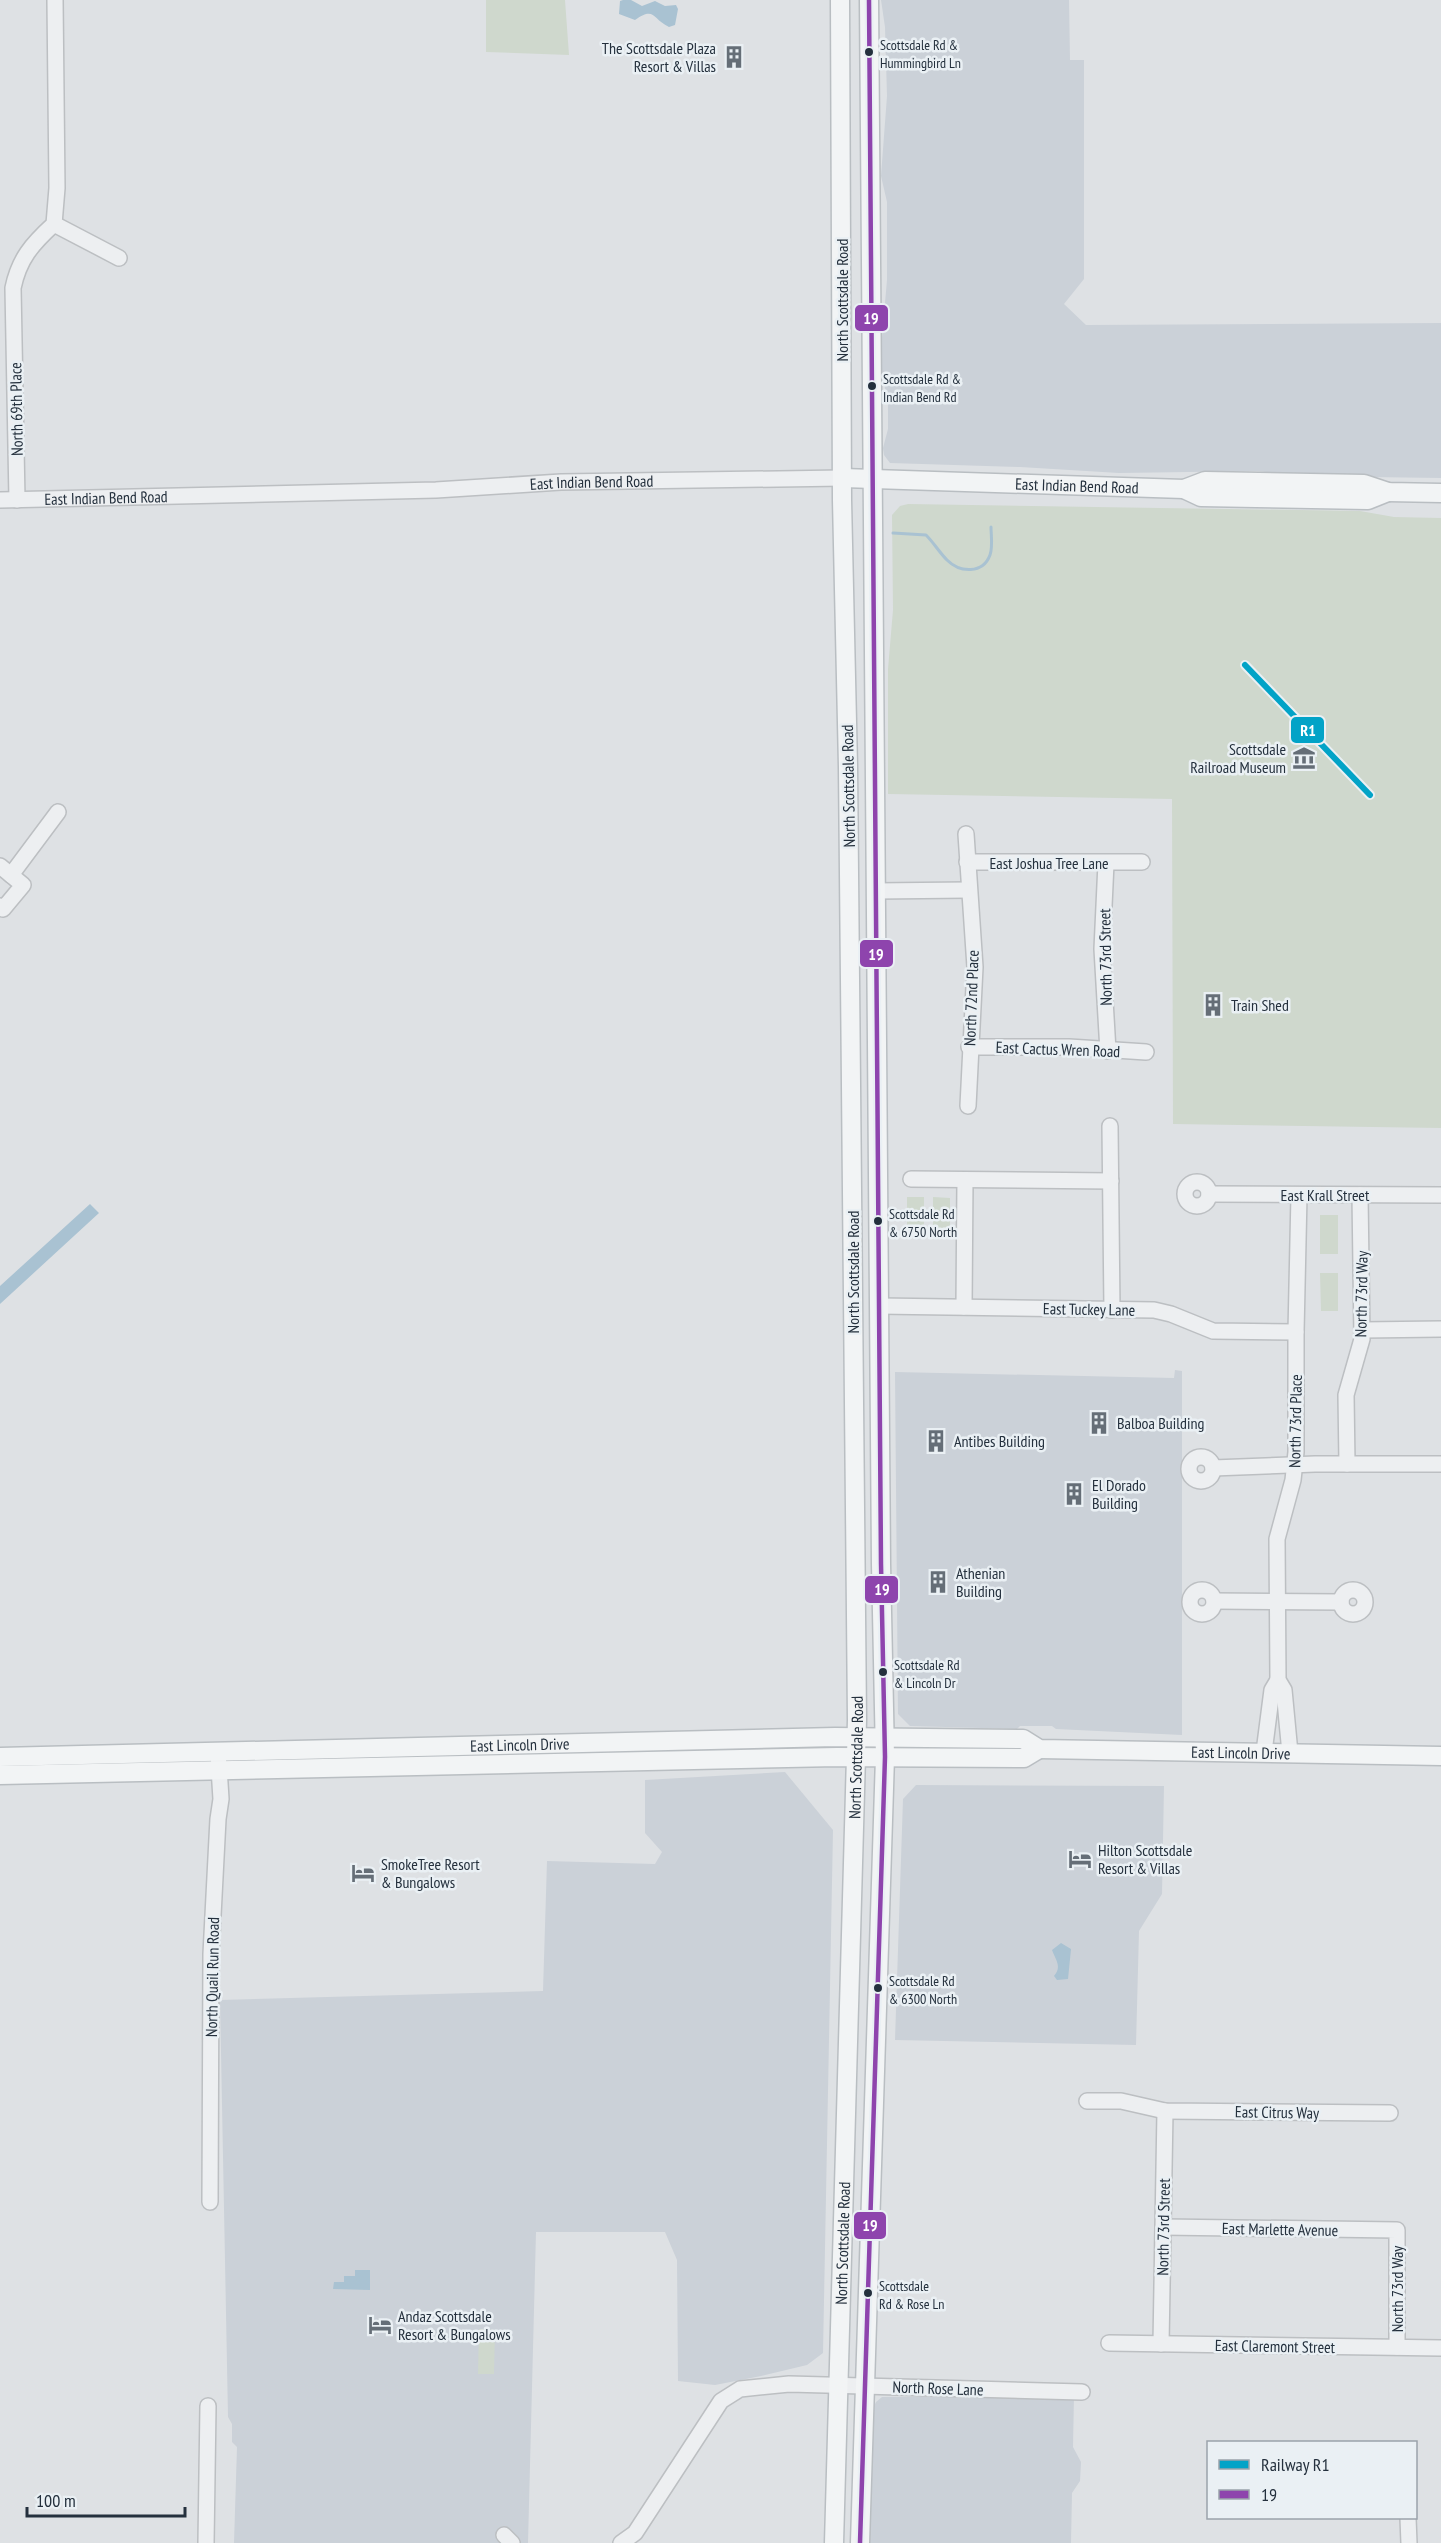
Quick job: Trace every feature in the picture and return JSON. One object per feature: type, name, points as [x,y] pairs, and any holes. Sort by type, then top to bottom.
[{"type":"main road","name":"North Scottsdale Road","points":[[834,2543],[840,2257],[857,1737],[840,0]]},
{"type":"main road","name":"North Scottsdale Road","points":[[860,2543],[885,1757],[879,1306],[869,0]]},
{"type":"main road","name":"East Indian Bend Road","points":[[843,478],[1184,489],[1201,497],[1368,500],[1388,492],[1441,493]]},
{"type":"main road","points":[[848,768],[859,807],[860,870],[865,881],[876,891],[867,901],[861,914],[861,970],[849,1000]]},
{"type":"main road","points":[[852,1192],[863,1227],[865,1287],[871,1299],[879,1306],[867,1323],[863,1352],[853,1376]]},
{"type":"main road","points":[[855,1487],[881,1487]]},
{"type":"main road","name":"East Lincoln Drive","points":[[0,1775],[218,1760],[857,1737],[1023,1739],[1039,1749],[1441,1756]]},
{"type":"main road","name":"East Lincoln Drive","points":[[0,1757],[218,1760],[1024,1758],[1039,1749]]},
{"type":"street","points":[[56,0],[57,188],[54,224],[119,258]]},
{"type":"street","name":"North 69th Place","points":[[17,500],[13,288],[16,271],[32,244],[54,224]]},
{"type":"street","name":"East Indian Bend Road","points":[[0,500],[436,490],[561,482],[843,478]]},
{"type":"street","points":[[0,906],[3,909],[23,885],[6,871],[58,812]]},
{"type":"street","points":[[966,834],[967,862]]},
{"type":"street","name":"East Joshua Tree Lane","points":[[968,890],[967,862],[1142,862]]},
{"type":"street","name":"North 73rd Street","points":[[1106,863],[1101,949],[1108,1051]]},
{"type":"street","points":[[876,891],[968,890]]},
{"type":"street","name":"North 72nd Place","points":[[968,890],[975,967],[969,1047],[968,1106]]},
{"type":"street","name":"East Cactus Wren Road","points":[[969,1047],[1069,1047],[1146,1052]]},
{"type":"street","points":[[1110,1126],[1112,1310]]},
{"type":"street","points":[[911,1179],[1111,1181]]},
{"type":"street","points":[[964,1308],[965,1180]]},
{"type":"street","name":"East Krall Street","points":[[1209,1194],[1441,1195]]},
{"type":"street","name":"North 73rd Place","points":[[1264,1752],[1272,1690],[1278,1680],[1277,1539],[1296,1452],[1299,1195]]},
{"type":"street","name":"North 73rd Way","points":[[1347,1464],[1346,1395],[1363,1330],[1360,1195]]},
{"type":"street","name":"East Tuckey Lane","points":[[879,1306],[1161,1311],[1213,1331],[1296,1332]]},
{"type":"street","points":[[1363,1330],[1441,1329]]},
{"type":"street","points":[[1213,1468],[1441,1464]]},
{"type":"street","points":[[1214,1601],[1341,1602]]},
{"type":"street","name":"North 73rd Place","points":[[1278,1680],[1284,1690],[1290,1753]]},
{"type":"street","name":"North Quail Run Road","points":[[210,2202],[211,1954],[221,1798],[218,1760]]},
{"type":"street","name":"East Citrus Way","points":[[1088,2101],[1121,2101],[1165,2111],[1390,2114]]},
{"type":"street","name":"North 73rd Street","points":[[1161,2344],[1165,2111]]},
{"type":"street","name":"East Marlette Avenue","points":[[1163,2227],[1397,2230]]},
{"type":"street","name":"North 73rd Way","points":[[1397,2230],[1397,2348]]},
{"type":"street","name":"East Claremont Street","points":[[1109,2343],[1441,2348]]},
{"type":"street","name":"North Rose Lane","points":[[621,2543],[635,2533],[721,2401],[740,2390],[765,2385],[839,2385],[1082,2392]]},
{"type":"street","points":[[206,2543],[208,2406]]},
{"type":"street","points":[[1408,2519],[1409,2543]]},
{"type":"shaded area","points":[[486,0],[565,0],[569,55],[486,52]]},
{"type":"shaded area","points":[[881,0],[1069,0],[1070,60],[1084,60],[1084,279],[1064,304],[1086,325],[1441,323],[1441,478],[1297,476],[1258,471],[1119,473],[890,463],[884,455],[883,448],[888,429],[888,398],[882,378],[882,337],[887,280],[887,202],[881,176],[887,96],[885,27]]},
{"type":"shaded area","points":[[908,504],[1360,511],[1394,517],[1441,518],[1441,1128],[1173,1124],[1172,799],[888,794],[888,669],[893,610],[892,515],[900,506]]},
{"type":"shaded area","points":[[907,1197],[924,1197],[924,1235],[907,1235]]},
{"type":"shaded area","points":[[933,1197],[950,1198],[950,1236],[933,1235]]},
{"type":"shaded area","points":[[1320,1215],[1338,1215],[1338,1254],[1320,1254]]},
{"type":"shaded area","points":[[1320,1273],[1338,1273],[1338,1311],[1321,1311]]},
{"type":"shaded area","points":[[1175,1370],[1182,1371],[1182,1735],[1056,1729],[1052,1726],[1020,1726],[1017,1729],[910,1726],[898,1714],[895,1372],[1174,1378]]},
{"type":"shaded area","points":[[785,1772],[833,1830],[823,2353],[807,2365],[715,2385],[678,2381],[677,2260],[665,2232],[536,2232],[528,2543],[234,2543],[237,2447],[232,2442],[232,2424],[228,2417],[220,2000],[543,1991],[547,1861],[655,1864],[662,1852],[645,1833],[645,1780]]},
{"type":"shaded area","points":[[916,1785],[1164,1786],[1162,1894],[1139,1931],[1136,2045],[895,2040],[903,1799]]},
{"type":"shaded area","points":[[479,2329],[495,2330],[494,2374],[478,2374]]},
{"type":"shaded area","points":[[1074,2395],[1073,2447],[1081,2462],[1080,2481],[1072,2493],[1071,2543],[870,2543],[872,2410],[882,2397]]},
{"type":"water","points":[[631,0],[642,6],[655,1],[665,6],[676,5],[678,9],[675,25],[669,27],[650,14],[635,20],[619,14],[620,1]]},
{"type":"water","points":[[90,1204],[99,1213],[0,1304],[0,1286]]},
{"type":"water","points":[[1061,1943],[1071,1949],[1068,1979],[1057,1980],[1054,1976],[1058,1969],[1057,1963],[1052,1950]]},
{"type":"water","points":[[355,2270],[370,2270],[370,2290],[333,2289],[334,2282],[344,2282],[344,2276],[355,2276]]},
{"type":"waterway","points":[[893,533],[926,535],[952,564],[971,570],[982,566],[990,555],[991,527]]},
{"type":"rail line","name":"R1","points":[[1245,665],[1370,795]]},
{"type":"transit line","name":"19","points":[[860,2543],[885,1757],[881,1564],[869,0]]},
{"type":"place","name":"Scottsdale Rd & Hummingbird Ln","points":[[869,52]]},
{"type":"place","name":"The Scottsdale Plaza Resort & Villas","points":[[734,57]]},
{"type":"place","name":"Scottsdale Rd & Indian Bend Rd","points":[[872,386]]},
{"type":"place","name":"Scottsdale Railroad Museum","points":[[1304,758]]},
{"type":"place","name":"Train Shed","points":[[1213,1005]]},
{"type":"place","name":"Scottsdale Rd & 6750 North","points":[[878,1221]]},
{"type":"place","name":"Balboa Building","points":[[1099,1423]]},
{"type":"place","name":"Antibes Building","points":[[936,1441]]},
{"type":"place","name":"El Dorado Building","points":[[1074,1494]]},
{"type":"place","name":"Athenian Building","points":[[938,1582]]},
{"type":"place","name":"Scottsdale Rd & Lincoln Dr","points":[[883,1672]]},
{"type":"place","name":"Hilton Scottsdale Resort & Villas","points":[[1080,1859]]},
{"type":"place","name":"SmokeTree Resort & Bungalows","points":[[363,1873]]},
{"type":"place","name":"Scottsdale Rd & 6300 North","points":[[878,1988]]},
{"type":"place","name":"Scottsdale Rd & Rose Ln","points":[[868,2293]]},
{"type":"place","name":"Andaz Scottsdale Resort & Bungalows","points":[[380,2325]]}]
